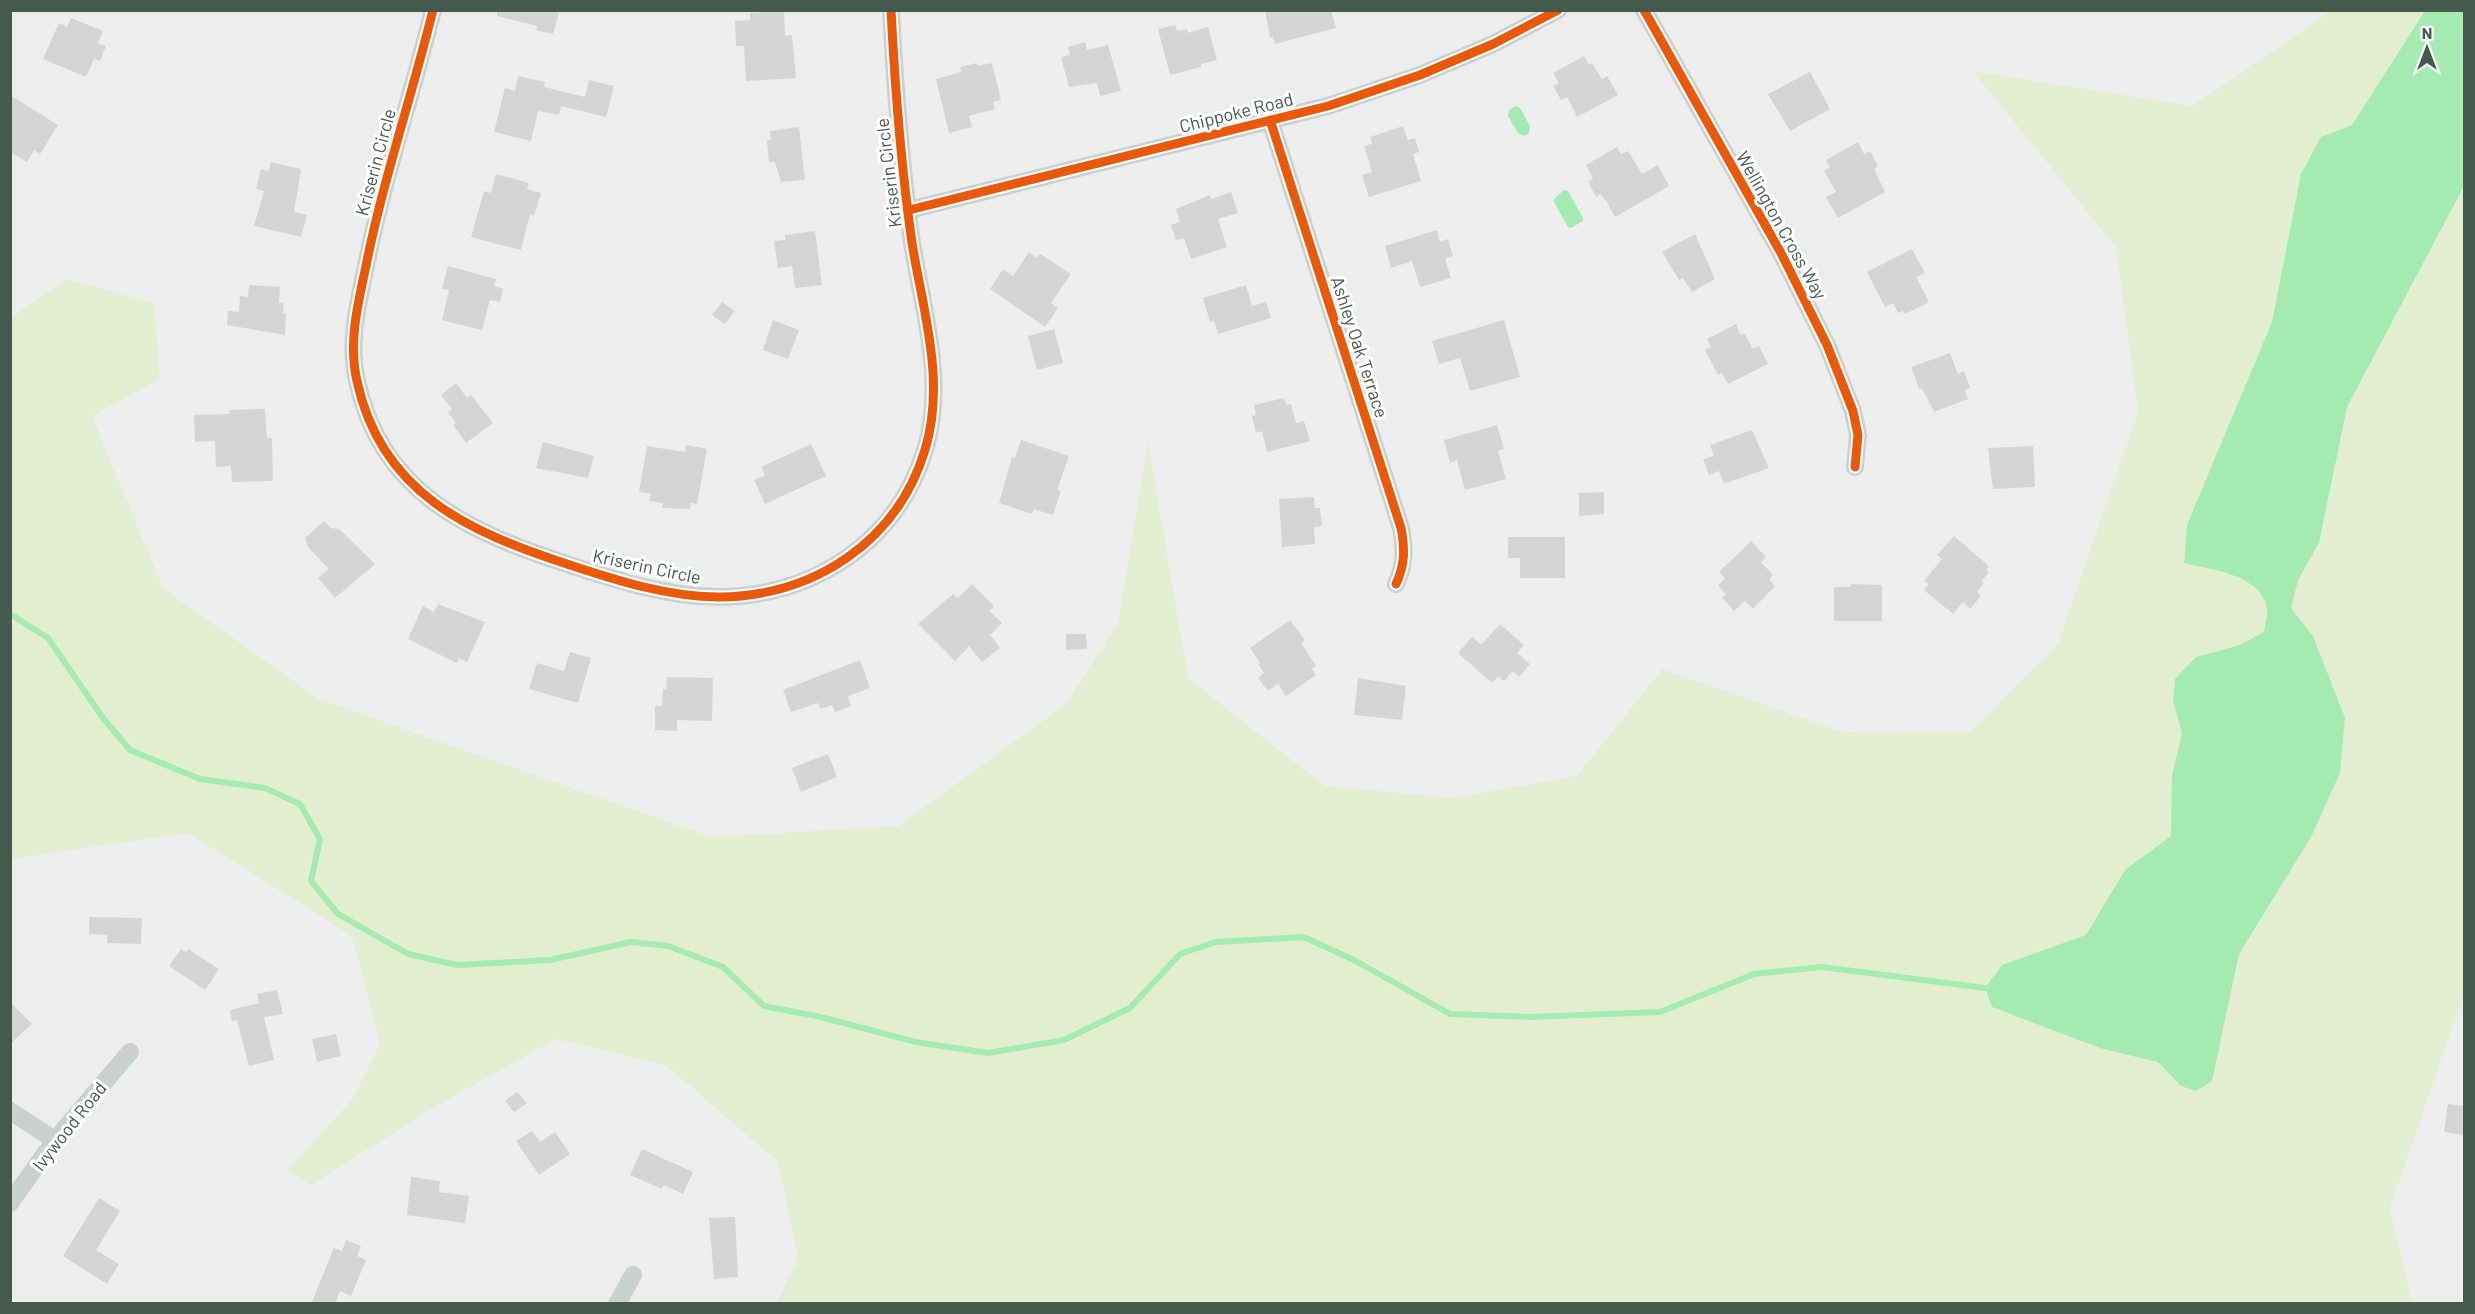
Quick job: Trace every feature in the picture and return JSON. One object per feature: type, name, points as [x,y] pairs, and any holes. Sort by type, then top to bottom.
[{"type":"street","name":"Kriserin Circle","points":[[433,10],[369,251],[354,323],[354,353],[359,390],[380,447],[425,497],[472,528],[533,553],[596,574],[693,595],[752,594],[784,587],[814,576],[852,554],[879,532],[911,485],[925,450],[932,420],[933,357],[909,210],[894,85],[891,10]]},
{"type":"street","name":"Chippoke Road","points":[[909,210],[1328,106],[1420,75],[1493,44],[1558,10]]},
{"type":"street","name":"Wellington Cross Way","points":[[1644,10],[1781,253],[1827,345],[1853,411],[1858,435],[1855,467]]},
{"type":"street","name":"Ashley Oak Terrace","points":[[1270,120],[1401,528],[1404,568],[1396,584]]},
{"type":"street","name":"Ivywood Road","points":[[10,1203],[55,1140],[130,1052]]},
{"type":"street","points":[[10,1111],[55,1140]]},
{"type":"street","points":[[617,1304],[633,1275]]},
{"type":"shaded area","points":[[2331,11],[2464,11],[2464,994],[2390,1208],[2412,1303],[777,1303],[798,1258],[778,1162],[667,1066],[556,1039],[440,1104],[311,1185],[287,1170],[351,1101],[380,1043],[352,936],[188,833],[11,859],[10,318],[66,279],[154,303],[160,379],[92,416],[163,588],[319,699],[711,837],[898,826],[1066,704],[1118,623],[1148,442],[1188,678],[1325,786],[1454,798],[1577,776],[1662,669],[1843,732],[1972,731],[2058,644],[2138,411],[2116,248],[1973,71],[2192,106]]},
{"type":"shaded area","points":[[2425,11],[2464,11],[2464,186],[2347,407],[2319,543],[2298,580],[2291,608],[2313,636],[2345,718],[2340,773],[2311,837],[2239,954],[2212,1081],[2196,1091],[2181,1086],[2158,1062],[2103,1049],[1992,1007],[1985,988],[2002,965],[2086,935],[2125,870],[2171,836],[2172,776],[2182,733],[2173,701],[2175,679],[2196,657],[2240,645],[2264,632],[2267,608],[2263,597],[2255,588],[2233,575],[2184,563],[2187,525],[2272,322],[2301,174],[2321,137],[2352,125]]},
{"type":"shaded area","points":[[1515,106],[1520,108],[1530,126],[1529,133],[1525,136],[1518,133],[1508,116],[1509,110]]},
{"type":"shaded area","points":[[1564,190],[1568,191],[1583,218],[1583,221],[1571,228],[1568,227],[1553,200]]},
{"type":"building","points":[[497,10],[560,10],[553,34],[536,30],[537,26],[497,16]]},
{"type":"building","points":[[1265,10],[1331,10],[1336,28],[1275,44],[1273,37],[1270,38]]},
{"type":"building","points":[[784,11],[785,36],[792,35],[796,78],[746,81],[744,46],[736,46],[735,21],[750,20],[750,13]]},
{"type":"building","points":[[71,18],[103,31],[98,43],[106,46],[100,61],[94,59],[86,77],[43,59],[59,23],[67,27]]},
{"type":"building","points":[[1175,25],[1177,31],[1187,29],[1188,33],[1208,27],[1217,60],[1201,64],[1201,67],[1170,75],[1158,29]]},
{"type":"building","points":[[1085,42],[1087,50],[1108,45],[1121,91],[1100,96],[1097,83],[1069,87],[1061,57],[1070,55],[1068,47]]},
{"type":"building","points":[[1584,56],[1589,65],[1592,63],[1602,79],[1607,76],[1618,95],[1577,117],[1567,97],[1561,100],[1553,86],[1559,83],[1553,73]]},
{"type":"building","points":[[977,63],[978,66],[992,63],[1001,100],[993,102],[995,109],[969,116],[972,127],[949,133],[936,79],[961,72],[960,67]]},
{"type":"building","points":[[1810,72],[1830,109],[1790,131],[1768,94]]},
{"type":"building","points":[[518,76],[545,82],[544,87],[585,97],[589,80],[614,86],[606,117],[561,106],[559,115],[538,111],[531,141],[494,132],[505,88],[515,91]]},
{"type":"building","points":[[10,95],[58,125],[40,154],[34,150],[27,162],[10,152]]},
{"type":"building","points":[[1403,126],[1408,140],[1415,138],[1419,152],[1413,154],[1421,181],[1369,197],[1362,175],[1372,172],[1364,146],[1372,144],[1370,137]]},
{"type":"building","points":[[799,127],[805,180],[781,182],[775,162],[769,162],[767,140],[771,140],[770,131]]},
{"type":"building","points":[[1858,142],[1864,154],[1870,151],[1878,166],[1874,169],[1885,192],[1838,218],[1826,197],[1836,192],[1824,171],[1830,167],[1826,160]]},
{"type":"building","points":[[1617,147],[1621,154],[1628,151],[1642,174],[1658,165],[1669,186],[1615,217],[1600,194],[1596,197],[1588,182],[1593,178],[1586,165]]},
{"type":"building","points":[[271,162],[301,169],[294,212],[307,215],[301,237],[254,226],[264,191],[256,189],[261,169],[269,171]]},
{"type":"building","points":[[496,174],[529,183],[527,189],[541,193],[534,216],[530,214],[521,250],[471,237],[484,191],[491,193]]},
{"type":"building","points":[[1231,192],[1238,213],[1218,219],[1227,247],[1191,259],[1184,238],[1176,240],[1171,225],[1180,222],[1176,209],[1210,195],[1211,199]]},
{"type":"building","points":[[1437,230],[1440,242],[1448,239],[1453,256],[1445,259],[1451,278],[1420,287],[1412,261],[1391,268],[1385,246]]},
{"type":"building","points":[[815,231],[822,285],[795,288],[792,266],[778,268],[774,241],[785,240],[785,235]]},
{"type":"building","points":[[1695,234],[1715,279],[1692,292],[1683,278],[1679,280],[1662,252]]},
{"type":"building","points":[[1912,249],[1925,273],[1916,277],[1929,302],[1905,314],[1903,311],[1898,313],[1893,303],[1885,307],[1867,272]]},
{"type":"building","points":[[1029,252],[1037,258],[1040,254],[1071,274],[1051,303],[1058,308],[1045,327],[990,289],[1003,269],[1013,276]]},
{"type":"building","points":[[448,266],[496,279],[494,286],[503,289],[500,302],[490,300],[482,330],[442,320],[449,290],[442,289]]},
{"type":"building","points":[[249,285],[280,287],[279,302],[284,303],[283,313],[286,314],[285,335],[227,325],[228,311],[239,312],[240,296],[248,297]]},
{"type":"building","points":[[1246,285],[1252,306],[1266,302],[1271,318],[1218,334],[1214,321],[1210,322],[1203,298]]},
{"type":"building","points":[[722,302],[735,311],[725,324],[712,315]]},
{"type":"building","points":[[773,320],[799,330],[788,359],[763,350]]},
{"type":"building","points":[[1504,320],[1520,377],[1470,391],[1460,358],[1439,364],[1432,341]]},
{"type":"building","points":[[1736,324],[1740,334],[1745,334],[1753,349],[1759,346],[1768,364],[1728,384],[1722,373],[1718,375],[1705,350],[1711,347],[1707,339]]},
{"type":"building","points":[[1054,329],[1063,363],[1037,370],[1028,336]]},
{"type":"building","points":[[1950,353],[1958,374],[1964,371],[1970,388],[1964,390],[1968,399],[1934,412],[1922,388],[1919,389],[1911,367]]},
{"type":"building","points":[[456,383],[467,398],[471,395],[493,423],[466,443],[453,425],[456,423],[448,412],[452,409],[441,395]]},
{"type":"building","points":[[1284,398],[1286,405],[1291,404],[1296,423],[1304,421],[1310,441],[1267,452],[1262,431],[1256,433],[1252,416],[1256,415],[1254,405]]},
{"type":"building","points":[[265,409],[267,438],[272,438],[273,481],[232,482],[231,466],[216,467],[215,441],[195,442],[194,415],[229,414],[229,410]]},
{"type":"building","points":[[1497,425],[1504,449],[1498,451],[1506,479],[1465,490],[1457,460],[1450,463],[1444,440]]},
{"type":"building","points":[[1752,430],[1769,468],[1724,484],[1719,471],[1709,475],[1703,459],[1714,456],[1710,445]]},
{"type":"building","points":[[1021,440],[1069,456],[1057,490],[1061,491],[1053,515],[1034,509],[1032,514],[999,503],[1012,457],[1015,458]]},
{"type":"building","points":[[543,442],[594,456],[588,478],[536,468]]},
{"type":"building","points":[[811,444],[826,476],[765,504],[754,480],[765,475],[761,467]]},
{"type":"building","points":[[686,445],[707,449],[697,504],[691,503],[690,509],[662,508],[663,503],[649,501],[651,494],[639,492],[647,446],[685,452]]},
{"type":"building","points":[[2033,446],[2035,487],[1993,489],[1988,448]]},
{"type":"building","points":[[1604,492],[1604,514],[1579,516],[1579,493]]},
{"type":"building","points":[[1314,497],[1315,508],[1320,508],[1322,526],[1314,527],[1315,544],[1282,547],[1279,499]]},
{"type":"building","points":[[324,521],[331,528],[339,529],[375,564],[335,598],[318,578],[329,569],[308,547],[305,538]]},
{"type":"building","points":[[1954,536],[1989,566],[1986,570],[1989,572],[1977,592],[1981,596],[1970,609],[1963,602],[1953,614],[1924,590],[1929,584],[1924,581],[1942,559],[1937,555]]},
{"type":"building","points":[[1508,537],[1565,537],[1565,578],[1520,578],[1520,558],[1508,558]]},
{"type":"building","points":[[1751,541],[1766,557],[1761,562],[1773,575],[1769,579],[1775,586],[1753,609],[1745,601],[1734,611],[1722,598],[1726,594],[1718,585],[1725,578],[1719,572]]},
{"type":"building","points":[[972,584],[994,606],[990,611],[1002,623],[990,635],[1000,648],[982,662],[969,646],[955,661],[918,624],[953,594],[958,598]]},
{"type":"building","points":[[1851,584],[1882,585],[1882,621],[1834,621],[1834,587],[1851,587]]},
{"type":"building","points":[[438,604],[485,622],[467,662],[459,658],[457,663],[408,639],[423,606],[434,612]]},
{"type":"building","points":[[1290,620],[1305,640],[1301,643],[1316,666],[1312,669],[1316,675],[1286,696],[1278,684],[1268,691],[1258,678],[1264,673],[1250,648]]},
{"type":"building","points":[[1500,624],[1524,645],[1517,653],[1530,664],[1519,677],[1513,671],[1504,681],[1498,676],[1492,683],[1458,653],[1472,637],[1481,645]]},
{"type":"building","points":[[1066,634],[1086,634],[1087,649],[1066,650]]},
{"type":"building","points":[[570,652],[591,658],[578,703],[529,689],[537,663],[564,671]]},
{"type":"building","points":[[860,660],[870,688],[848,696],[851,706],[835,712],[832,705],[821,709],[818,703],[791,712],[783,690]]},
{"type":"building","points":[[667,677],[713,678],[712,721],[677,720],[677,731],[655,730],[655,706],[662,706],[663,689],[666,689]]},
{"type":"building","points":[[1358,678],[1406,686],[1402,720],[1354,715]]},
{"type":"building","points":[[828,754],[837,777],[801,792],[792,768]]},
{"type":"building","points":[[89,917],[142,918],[141,944],[107,943],[107,935],[89,934]]},
{"type":"building","points":[[181,949],[186,952],[188,949],[219,969],[205,990],[169,966]]},
{"type":"building","points":[[277,990],[283,1014],[264,1017],[274,1060],[249,1066],[237,1020],[232,1021],[230,1010],[259,1003],[257,994]]},
{"type":"building","points":[[10,1002],[32,1024],[10,1044]]},
{"type":"building","points":[[336,1034],[341,1056],[317,1062],[312,1039]]},
{"type":"building","points":[[517,1092],[527,1103],[514,1112],[505,1101]]},
{"type":"building","points":[[2448,1104],[2464,1106],[2464,1135],[2444,1132]]},
{"type":"building","points":[[532,1131],[540,1142],[555,1132],[570,1154],[539,1175],[516,1141]]},
{"type":"building","points":[[642,1149],[693,1172],[683,1194],[664,1185],[662,1189],[630,1175]]},
{"type":"building","points":[[411,1177],[440,1181],[439,1192],[469,1196],[465,1223],[407,1215]]},
{"type":"building","points":[[99,1198],[120,1211],[96,1250],[119,1264],[107,1284],[63,1256]]},
{"type":"building","points":[[735,1217],[738,1277],[714,1279],[709,1218]]},
{"type":"building","points":[[346,1240],[361,1246],[357,1256],[366,1260],[351,1296],[340,1291],[335,1304],[311,1304],[334,1248],[342,1251]]},
{"type":"waterway","points":[[10,614],[48,638],[103,718],[130,750],[200,779],[265,788],[300,804],[320,839],[311,881],[338,914],[408,954],[457,965],[550,960],[631,942],[668,946],[723,967],[764,1006],[821,1017],[916,1042],[988,1053],[1064,1040],[1130,1008],[1180,954],[1216,942],[1304,937],[1354,960],[1450,1014],[1530,1017],[1660,1012],[1754,974],[1822,967],[1985,988]]},
{"type":"cycle path","points":[[433,10],[381,202],[357,309],[354,366],[369,420],[386,452],[408,480],[434,502],[464,522],[531,552],[604,576],[661,591],[719,597],[754,594],[787,587],[819,574],[847,558],[873,537],[894,512],[912,483],[925,450],[931,424],[933,372],[905,185],[891,10]]},
{"type":"cycle path","points":[[909,210],[1328,106],[1420,75],[1493,44],[1558,10]]},
{"type":"cycle path","points":[[1644,10],[1781,253],[1827,345],[1853,411],[1858,435],[1855,467]]},
{"type":"cycle path","points":[[1270,120],[1401,528],[1403,557],[1396,584]]}]
